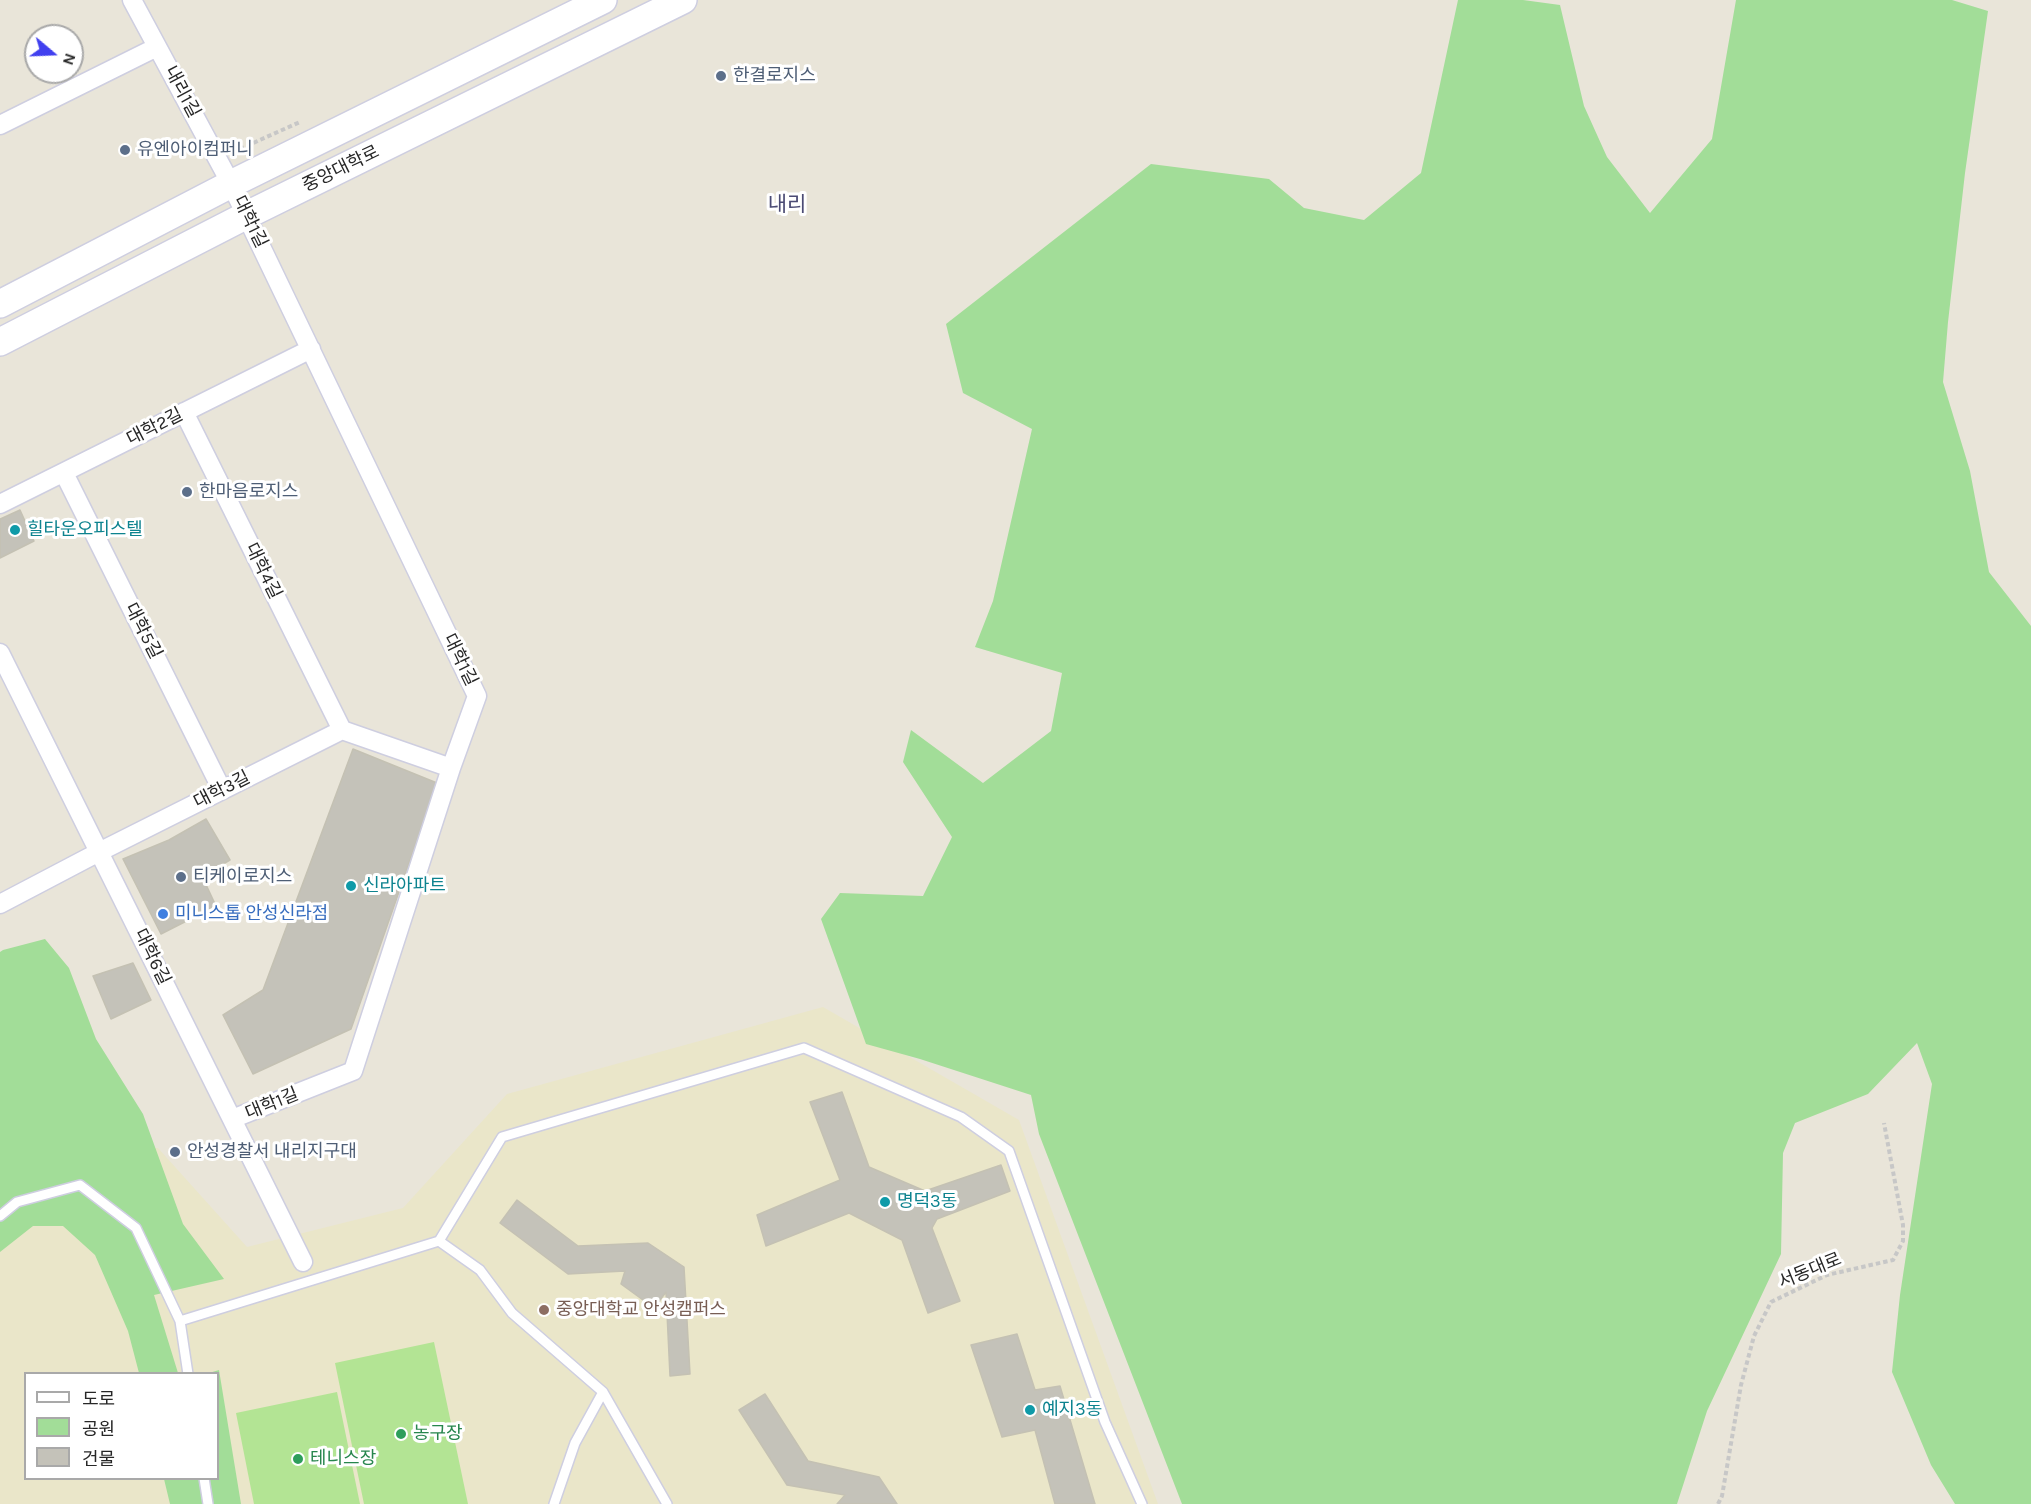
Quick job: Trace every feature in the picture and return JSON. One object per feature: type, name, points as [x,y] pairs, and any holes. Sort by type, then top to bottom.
[{"type":"street","name":"내리1길","points":[[132,0],[231,184]]},
{"type":"street","name":"중앙대학로","points":[[0,304],[231,184],[603,0]]},
{"type":"street","name":"중앙대학로","points":[[0,342],[247,215],[683,0]]},
{"type":"street","points":[[0,124],[158,47]]},
{"type":"street","name":"대학1길","points":[[231,184],[477,696],[451,768],[353,1071],[232,1119]]},
{"type":"street","name":"대학2길","points":[[0,504],[311,349]]},
{"type":"street","name":"대학4길","points":[[184,412],[342,730]]},
{"type":"street","name":"대학5길","points":[[63,473],[222,790]]},
{"type":"street","name":"대학6길","points":[[0,653],[303,1262]]},
{"type":"street","points":[[342,730],[451,768]]},
{"type":"street","name":"대학3길","points":[[0,904],[342,730]]},
{"type":"lane","points":[[180,1321],[439,1241],[502,1137],[804,1048],[961,1117],[1008,1151],[1105,1422],[1142,1504]]},
{"type":"lane","points":[[0,1216],[17,1202],[80,1185],[136,1228],[180,1321],[188,1372]]},
{"type":"lane","points":[[439,1241],[480,1270],[512,1313],[603,1392],[667,1504]]},
{"type":"lane","points":[[554,1504],[575,1443],[603,1392]]},
{"type":"lane","points":[[204,1480],[208,1504]]},
{"type":"path","name":"서동대로","points":[[1718,1504],[1722,1496],[1743,1375],[1754,1336],[1771,1302],[1827,1275],[1893,1260],[1902,1241],[1903,1225],[1884,1123]]},
{"type":"shaded area","name":"중앙대학교 안성캠퍼스","points":[[823,1007],[1019,1120],[1158,1504],[0,1504],[0,1191],[63,1146],[158,1148],[247,1247],[403,1208],[507,1094]]},
{"type":"green space","points":[[1458,0],[1523,0],[1560,5],[1584,106],[1607,157],[1650,213],[1712,139],[1736,0],[1952,0],[1988,11],[1965,173],[1943,382],[1970,471],[1989,572],[2031,626],[2031,1504],[1955,1504],[1931,1465],[1892,1372],[1900,1295],[1932,1084],[1917,1043],[1868,1094],[1795,1123],[1783,1153],[1781,1254],[1707,1411],[1677,1504],[1182,1504],[1039,1134],[1031,1095],[866,1044],[821,919],[840,893],[923,896],[952,837],[903,762],[911,730],[983,783],[1051,731],[1062,673],[975,647],[993,601],[1032,429],[963,393],[946,324],[1151,164],[1269,179],[1304,208],[1364,220],[1421,173]]},
{"type":"green space","points":[[45,939],[69,968],[96,1039],[143,1114],[183,1224],[224,1279],[154,1295],[178,1372],[139,1372],[128,1331],[95,1255],[63,1226],[33,1226],[0,1252],[0,952]]},
{"type":"green space","name":"농구장","points":[[434,1342],[468,1504],[364,1504],[335,1363]]},
{"type":"green space","points":[[219,1370],[241,1504],[170,1504],[164,1480],[219,1480],[219,1372],[212,1372]]},
{"type":"green space","name":"테니스장","points":[[337,1392],[360,1504],[254,1504],[236,1413]]},
{"type":"building","name":"힐타운오피스텔","points":[[20,510],[34,541],[0,558],[0,519]]},
{"type":"building","name":"신라아파트","points":[[353,749],[437,783],[351,1029],[253,1074],[223,1015],[263,990]]},
{"type":"building","points":[[206,819],[230,860],[202,876],[216,906],[161,934],[123,859],[169,840]]},
{"type":"building","points":[[133,963],[151,1000],[111,1019],[93,976]]},
{"type":"building","name":"명덕3동","points":[[842,1092],[869,1167],[925,1191],[1001,1165],[1010,1191],[937,1219],[932,1228],[960,1301],[928,1313],[902,1240],[849,1213],[766,1246],[757,1215],[840,1180],[810,1102]]},
{"type":"building","points":[[517,1200],[578,1246],[648,1243],[684,1267],[690,1374],[670,1376],[666,1292],[654,1308],[621,1284],[625,1271],[568,1274],[500,1223]]},
{"type":"building","name":"예지3동","points":[[1017,1334],[1035,1390],[1060,1386],[1095,1504],[1055,1504],[1035,1430],[1002,1437],[971,1345]]},
{"type":"building","points":[[765,1394],[808,1461],[879,1477],[897,1504],[837,1504],[845,1495],[787,1485],[739,1410]]},
{"type":"place","name":"한결로지스","points":[[721,76]]},
{"type":"place","name":"유엔아이컴퍼니","points":[[125,150]]},
{"type":"place","name":"한마음로지스","points":[[187,492]]},
{"type":"place","name":"힐타운오피스텔","points":[[15,530]]},
{"type":"place","name":"티케이로지스","points":[[181,877]]},
{"type":"place","name":"신라아파트","points":[[351,886]]},
{"type":"place","name":"미니스톱 안성신라점","points":[[163,914]]},
{"type":"place","name":"안성경찰서 내리지구대","points":[[175,1152]]},
{"type":"place","name":"명덕3동","points":[[885,1202]]},
{"type":"place","name":"중앙대학교 안성캠퍼스","points":[[544,1310]]},
{"type":"place","name":"예지3동","points":[[1030,1410]]},
{"type":"place","name":"농구장","points":[[401,1434]]},
{"type":"place","name":"테니스장","points":[[298,1459]]},
{"type":"district","name":"내리","points":[[787,205]]}]
